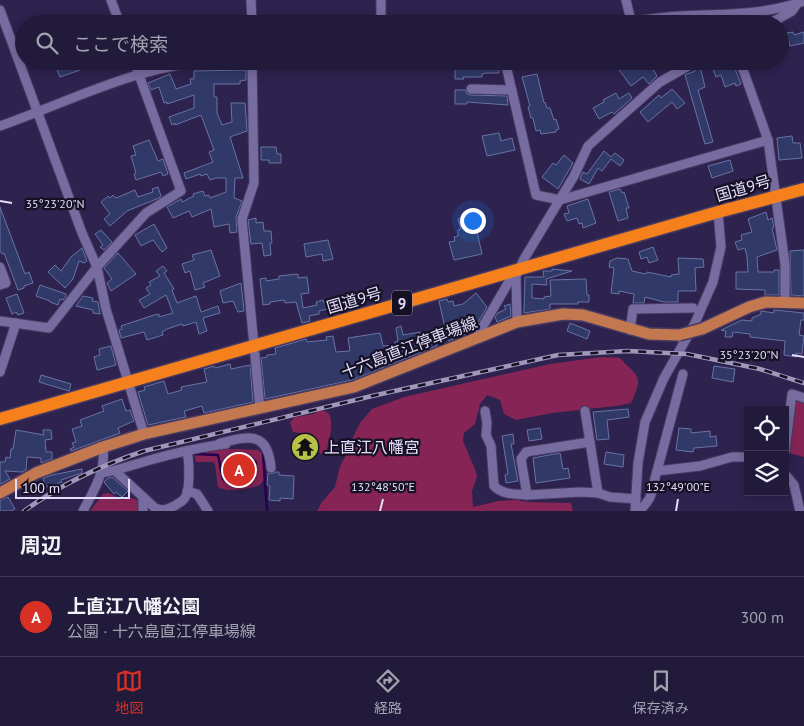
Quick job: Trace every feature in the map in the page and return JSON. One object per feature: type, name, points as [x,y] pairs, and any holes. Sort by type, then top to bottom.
[{"type":"highway","name":"国道9号","points":[[0,419],[517,273],[718,212],[804,189]]},
{"type":"main road","name":"十六島直江停車場線","points":[[0,493],[36,474],[103,447],[144,434],[354,387],[518,322],[573,314],[598,319],[630,330],[649,334],[679,335],[702,329],[749,307],[766,302],[804,303]]},
{"type":"street","points":[[111,0],[117,15]]},
{"type":"street","points":[[251,0],[252,15]]},
{"type":"street","points":[[381,0],[382,15]]},
{"type":"street","points":[[626,0],[626,15]]},
{"type":"street","points":[[677,15],[754,12],[800,3]]},
{"type":"street","points":[[785,15],[800,3]]},
{"type":"street","points":[[0,10],[15,51]]},
{"type":"street","points":[[22,70],[82,233],[97,267],[106,309],[144,434]]},
{"type":"street","points":[[0,321],[49,328],[97,267],[146,213],[182,191],[137,70]]},
{"type":"street","points":[[0,126],[86,93],[154,70]]},
{"type":"street","points":[[252,70],[254,184],[242,219],[260,409]]},
{"type":"street","points":[[507,70],[536,195],[560,200],[768,140]]},
{"type":"street","points":[[476,338],[574,176],[588,146],[660,82],[681,70]]},
{"type":"street","points":[[743,70],[768,140],[785,264],[786,302]]},
{"type":"street","points":[[471,89],[512,90]]},
{"type":"street","points":[[637,511],[638,462],[645,422],[664,378],[705,304],[713,282],[721,247],[718,212]]},
{"type":"street","points":[[0,267],[6,282],[0,285]]},
{"type":"street","points":[[517,273],[518,322]]},
{"type":"street","points":[[630,330],[633,309],[693,308]]},
{"type":"street","points":[[0,372],[16,324]]},
{"type":"street","points":[[637,511],[649,502],[651,497],[683,374]]},
{"type":"street","points":[[789,418],[792,394],[804,398]]},
{"type":"street","points":[[485,411],[486,435],[491,449],[494,486],[498,490],[527,495],[598,492],[610,496],[636,499]]},
{"type":"street","points":[[585,411],[598,492]]},
{"type":"street","points":[[102,473],[187,451],[251,438],[259,440],[267,446],[270,454],[271,468]]},
{"type":"street","points":[[527,495],[521,459],[526,452],[590,442]]},
{"type":"street","points":[[205,447],[226,444]]},
{"type":"street","points":[[83,511],[102,473],[103,447]]},
{"type":"street","points":[[115,471],[160,510],[168,509],[184,500],[187,492],[187,451]]},
{"type":"street","points":[[657,470],[700,466],[732,457],[744,457]]},
{"type":"street","points":[[789,479],[794,485],[800,511]]},
{"type":"street","points":[[187,492],[197,494],[208,511]]},
{"type":"street","points":[[143,497],[143,511]]},
{"type":"shaded area","points":[[601,357],[620,358],[638,378],[637,388],[631,403],[552,413],[516,420],[504,414],[500,400],[487,395],[480,404],[475,424],[464,433],[463,441],[477,477],[472,491],[473,507],[498,501],[517,500],[571,503],[573,511],[317,511],[335,487],[340,466],[349,450],[353,437],[360,423],[372,409],[404,397],[550,364]]},
{"type":"shaded area","points":[[804,401],[804,457],[789,453],[795,402]]},
{"type":"shaded area","points":[[318,411],[328,413],[331,422],[328,445],[325,453],[321,454],[318,451],[319,442],[308,434],[293,432],[290,422],[295,417],[314,414]]},
{"type":"shaded area","points":[[202,450],[258,450],[262,453],[264,479],[260,485],[233,490],[218,487],[215,464],[213,462],[196,462],[194,452]]},
{"type":"shaded area","points":[[248,457],[252,457],[257,462],[255,475],[252,479],[244,483],[227,483],[226,480],[233,479],[235,469],[239,463]]},
{"type":"shaded area","points":[[108,493],[123,500],[131,498],[139,501],[140,511],[90,511],[103,494]]},
{"type":"building","points":[[793,32],[794,35],[804,32],[804,43],[790,46],[789,33]]},
{"type":"building","points":[[57,70],[80,70],[60,77]]},
{"type":"building","points":[[246,70],[246,80],[240,81],[240,84],[214,84],[214,97],[217,97],[217,113],[222,125],[232,122],[231,103],[245,103],[247,131],[230,137],[243,178],[235,178],[234,198],[242,201],[236,217],[237,232],[230,233],[229,224],[214,227],[211,209],[192,217],[189,211],[173,218],[167,207],[181,199],[182,202],[194,196],[193,194],[203,191],[205,196],[209,195],[210,198],[226,192],[226,178],[210,180],[207,174],[201,176],[200,174],[186,179],[184,173],[213,162],[209,152],[214,150],[201,115],[175,125],[175,123],[172,125],[169,117],[194,108],[194,95],[167,104],[167,102],[164,103],[159,87],[151,90],[148,83],[170,74],[176,89],[191,84],[190,79],[194,79],[194,71]]},
{"type":"building","points":[[455,70],[499,70],[499,73],[482,74],[482,77],[455,79]]},
{"type":"building","points":[[619,70],[653,70],[657,76],[649,84],[643,77],[631,86]]},
{"type":"building","points":[[701,70],[705,87],[698,90],[713,142],[705,144],[685,75]]},
{"type":"building","points":[[713,70],[736,70],[741,84],[736,86],[735,83],[725,87],[721,75],[716,77]]},
{"type":"building","points":[[537,74],[544,103],[547,108],[550,108],[554,120],[556,119],[559,129],[556,132],[541,134],[540,130],[536,131],[533,118],[531,118],[528,107],[530,106],[522,77]]},
{"type":"building","points":[[672,89],[685,103],[677,109],[672,102],[648,122],[640,112],[659,95],[661,98]]},
{"type":"building","points":[[455,90],[465,90],[467,94],[471,95],[507,96],[508,105],[467,102],[467,104],[455,104]]},
{"type":"building","points":[[616,93],[619,99],[629,93],[632,98],[614,114],[612,112],[599,119],[593,108]]},
{"type":"building","points":[[499,133],[501,141],[512,138],[515,150],[487,156],[482,136]]},
{"type":"building","points":[[792,136],[793,143],[800,143],[802,158],[779,160],[777,138]]},
{"type":"building","points":[[149,140],[158,161],[163,159],[168,174],[163,176],[161,172],[136,180],[131,156],[136,155],[133,146]]},
{"type":"building","points":[[261,147],[276,147],[277,154],[281,154],[281,163],[269,163],[269,160],[261,160]]},
{"type":"building","points":[[604,151],[611,157],[615,153],[624,160],[620,166],[611,159],[602,171],[598,168],[589,184],[580,179],[583,172],[587,174]]},
{"type":"building","points":[[564,155],[573,163],[558,189],[542,177],[553,163],[556,165]]},
{"type":"building","points":[[730,160],[733,171],[712,178],[708,166]]},
{"type":"building","points":[[158,187],[161,196],[159,198],[127,211],[110,226],[104,219],[110,214],[101,202],[108,196],[110,198],[113,195],[116,198],[135,190],[138,197],[153,192],[152,189]]},
{"type":"building","points":[[620,189],[622,193],[624,192],[629,208],[626,208],[628,218],[618,221],[609,192]]},
{"type":"building","points":[[588,199],[596,223],[583,228],[582,223],[579,224],[577,218],[567,221],[564,214],[569,213],[567,206]]},
{"type":"building","points":[[0,207],[25,274],[29,272],[33,283],[18,290],[4,253],[2,254],[0,250]]},
{"type":"building","points":[[766,212],[768,220],[772,218],[774,227],[772,228],[777,250],[757,257],[758,272],[774,272],[774,270],[779,270],[779,295],[765,295],[765,290],[736,289],[736,272],[748,272],[745,248],[738,250],[735,242],[742,240],[741,235],[752,232],[748,219]]},
{"type":"building","points":[[471,216],[474,233],[477,232],[482,254],[454,260],[449,242],[455,241],[454,237],[458,236],[458,230],[461,229],[458,219]]},
{"type":"building","points":[[256,218],[256,223],[263,222],[264,231],[271,231],[271,255],[264,256],[262,243],[251,244],[248,220]]},
{"type":"building","points":[[154,224],[167,248],[162,252],[153,240],[141,246],[135,235]]},
{"type":"building","points":[[101,230],[112,242],[104,250],[100,247],[103,245],[95,234]]},
{"type":"building","points":[[328,240],[333,259],[323,261],[322,254],[306,257],[304,244]]},
{"type":"building","points":[[653,247],[658,260],[649,263],[647,257],[641,259],[639,252]]},
{"type":"building","points":[[82,248],[87,261],[84,263],[79,261],[73,279],[65,288],[48,272],[55,265],[61,271],[71,257]]},
{"type":"building","points":[[211,250],[220,276],[203,283],[205,287],[195,290],[190,271],[185,273],[182,264],[194,260],[192,255]]},
{"type":"building","points":[[804,250],[804,296],[791,295],[790,251]]},
{"type":"building","points":[[118,253],[136,274],[111,291],[107,283],[112,279],[104,268]]},
{"type":"building","points":[[617,258],[628,259],[632,271],[671,277],[671,275],[679,274],[678,258],[703,259],[704,267],[695,268],[696,291],[678,291],[678,302],[664,302],[645,297],[644,303],[633,303],[634,294],[619,291],[619,294],[611,293],[614,268],[609,267],[610,261]]},
{"type":"building","points":[[163,266],[167,271],[164,273],[174,289],[172,290],[177,303],[196,296],[201,312],[218,306],[220,313],[203,318],[207,331],[199,334],[196,322],[167,329],[162,332],[163,335],[147,340],[144,332],[121,338],[119,330],[122,329],[121,326],[154,315],[159,314],[159,317],[173,313],[166,295],[144,308],[139,300],[150,294],[146,288],[151,285],[149,282],[160,276],[156,271]]},
{"type":"building","points":[[552,269],[572,271],[546,279],[547,285],[532,284],[532,298],[544,299],[544,297],[551,296],[550,280],[586,279],[589,302],[550,304],[550,309],[524,313],[525,277],[544,277],[543,271],[552,271]]},
{"type":"building","points":[[298,274],[298,278],[307,277],[309,293],[301,294],[303,308],[317,305],[316,302],[323,300],[324,303],[364,294],[366,302],[345,306],[346,311],[333,314],[332,308],[319,311],[319,314],[309,316],[310,321],[302,323],[296,302],[285,303],[284,300],[263,305],[260,279],[266,278],[266,281],[279,279],[279,276]]},
{"type":"building","points":[[241,283],[244,311],[238,312],[233,301],[223,303],[220,291]]},
{"type":"building","points":[[40,285],[66,294],[66,296],[63,300],[60,299],[58,305],[50,302],[36,296]]},
{"type":"building","points":[[476,293],[487,307],[474,329],[466,332],[467,334],[448,341],[439,301],[447,299],[448,302],[453,301],[454,306],[463,304]]},
{"type":"building","points":[[17,294],[24,313],[18,315],[16,312],[12,314],[6,298]]},
{"type":"building","points":[[83,296],[93,298],[92,301],[98,302],[100,314],[93,313],[93,310],[76,306]]},
{"type":"building","points":[[510,304],[511,316],[497,322],[495,317],[506,309],[504,306]]},
{"type":"building","points":[[774,310],[804,313],[804,320],[801,320],[799,335],[804,336],[802,354],[796,353],[796,357],[784,355],[785,341],[750,337],[750,334],[733,332],[732,337],[725,337],[726,331],[721,330],[742,320],[752,321],[752,318],[761,314],[761,311],[774,313]]},
{"type":"building","points":[[570,323],[590,331],[587,339],[567,331]]},
{"type":"building","points":[[401,326],[403,335],[420,332],[421,336],[428,335],[430,343],[436,342],[437,346],[352,380],[265,399],[261,358],[276,354],[275,348],[306,339],[307,342],[327,340],[326,337],[333,336],[336,352],[350,351],[348,338],[380,333],[383,346],[395,345],[395,342],[398,341],[396,328]]},
{"type":"building","points":[[111,346],[116,365],[97,370],[94,357],[100,355],[99,349]]},
{"type":"building","points":[[230,364],[231,369],[250,365],[253,402],[204,413],[202,406],[184,411],[186,417],[148,425],[138,392],[145,390],[144,387],[164,381],[168,394],[182,390],[181,387],[207,382],[204,369]]},
{"type":"building","points":[[714,366],[735,369],[733,382],[712,378]]},
{"type":"building","points":[[41,375],[71,384],[69,391],[39,382]]},
{"type":"building","points":[[122,399],[126,411],[130,410],[134,421],[118,428],[120,433],[71,451],[70,449],[74,447],[72,443],[76,442],[72,429],[82,426],[80,420],[104,411],[102,406]]},
{"type":"building","points":[[628,409],[629,417],[607,420],[609,439],[597,440],[593,412]]},
{"type":"building","points":[[540,428],[542,439],[529,441],[527,430]]},
{"type":"building","points":[[679,428],[691,429],[691,433],[710,431],[710,437],[716,436],[717,446],[694,448],[693,452],[676,450]]},
{"type":"building","points":[[16,430],[44,435],[43,430],[51,430],[52,439],[45,440],[46,452],[52,452],[52,459],[41,463],[41,458],[27,457],[26,470],[22,472],[5,471],[10,479],[0,484],[0,462],[5,462],[6,457],[10,458]]},
{"type":"building","points":[[513,434],[514,444],[511,444],[518,481],[506,483],[505,475],[508,474],[502,436]]},
{"type":"building","name":"上直江八幡宮","points":[[296,440],[317,445],[315,454],[304,452],[304,455],[295,453]]},
{"type":"building","points":[[606,452],[624,455],[623,467],[604,464]]},
{"type":"building","points":[[560,453],[563,469],[568,468],[570,478],[536,483],[533,458]]},
{"type":"building","points":[[82,469],[82,473],[61,480],[62,482],[58,483],[58,485],[45,487],[43,478]]},
{"type":"building","points":[[279,472],[279,475],[294,476],[293,499],[280,498],[280,501],[269,500],[270,486],[267,485],[268,473]]},
{"type":"building","points":[[112,477],[128,491],[122,497],[116,492],[114,494],[104,482]]},
{"type":"building","points":[[8,497],[15,509],[0,511],[0,500]]},
{"type":"waterway","points":[[263,453],[267,511]]},
{"type":"waterway","points":[[194,454],[218,455],[223,479],[229,481]]},
{"type":"railway","points":[[24,511],[82,477],[144,451],[372,396],[558,355],[628,351],[687,354],[760,369],[804,383]]},
{"type":"place","name":"上直江八幡宮","points":[[305,447]]},
{"type":"place","name":"上直江八幡公園","points":[[239,470]]}]
